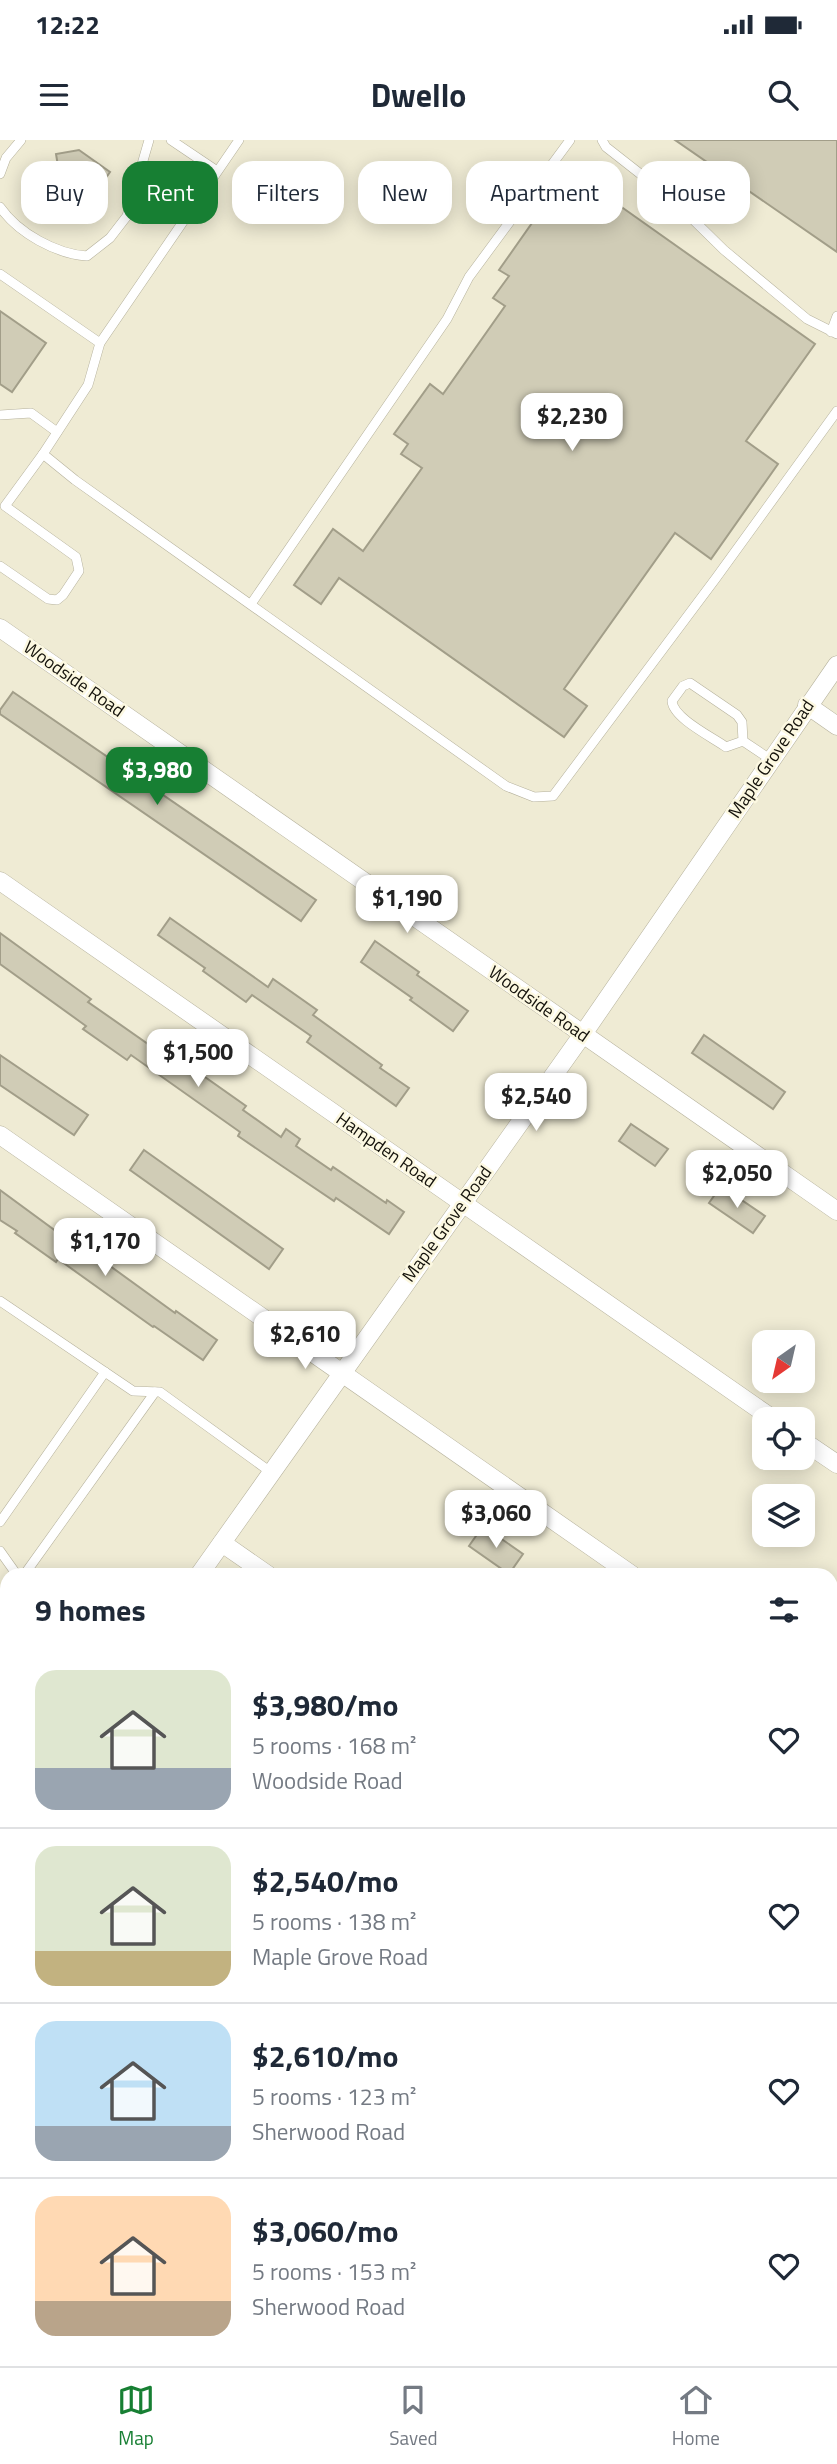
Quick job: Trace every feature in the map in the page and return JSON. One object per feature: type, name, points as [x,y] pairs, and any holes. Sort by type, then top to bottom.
[{"type":"street","name":"Woodside Road","points":[[0,628],[837,1211]]},
{"type":"street","name":"Maple Grove Road","points":[[204,1568],[583,1034],[837,664]]},
{"type":"street","points":[[807,705],[837,726]]},
{"type":"street","name":"Hampden Road","points":[[0,881],[756,1407]]},
{"type":"street","points":[[0,1135],[622,1568]]},
{"type":"street","points":[[815,1449],[837,1464]]},
{"type":"street","points":[[222,1543],[258,1568]]},
{"type":"lane","points":[[0,174],[6,158],[21,140]]},
{"type":"lane","points":[[0,206],[5,215],[40,241],[67,255],[87,256],[110,238],[127,216],[149,140]]},
{"type":"lane","points":[[171,140],[202,161]]},
{"type":"lane","points":[[218,170],[239,140]]},
{"type":"lane","points":[[251,604],[447,319],[468,277],[570,140]]},
{"type":"lane","points":[[602,140],[606,147],[671,198],[724,250],[796,311],[834,333],[837,316]]},
{"type":"lane","points":[[0,566],[48,598],[57,600],[79,571],[75,557],[3,505],[43,454],[88,385],[100,343],[181,224]]},
{"type":"lane","points":[[0,274],[100,343]]},
{"type":"lane","points":[[43,454],[75,480],[506,786],[534,797],[553,796],[837,411]]},
{"type":"lane","points":[[0,415],[31,414],[57,432]]},
{"type":"lane","points":[[690,683],[737,715],[742,722],[743,741],[726,747],[682,717],[672,706],[672,701],[683,686],[690,683]]},
{"type":"lane","points":[[743,741],[770,760]]},
{"type":"lane","points":[[0,1301],[133,1391],[159,1392],[272,1473]]},
{"type":"lane","points":[[0,1522],[105,1372]]},
{"type":"lane","points":[[29,1568],[155,1392]]},
{"type":"lane","points":[[0,1551],[12,1568]]},
{"type":"building","points":[[675,140],[837,140],[837,252],[750,192],[750,161],[705,161]]},
{"type":"building","points":[[79,150],[94,161],[57,161],[56,154]]},
{"type":"building","points":[[623,208],[637,218],[637,224],[646,224],[815,344],[746,441],[778,464],[711,559],[675,533],[564,689],[587,706],[564,737],[339,578],[321,604],[294,585],[333,529],[363,551],[422,468],[401,454],[408,444],[394,434],[430,384],[443,394],[505,306],[493,298],[509,276],[499,270],[531,224],[623,224]]},
{"type":"building","points":[[0,311],[46,343],[12,392],[0,384]]},
{"type":"building","points":[[13,692],[316,900],[301,921],[0,714]]},
{"type":"building","points":[[170,918],[268,987],[273,979],[317,1010],[313,1015],[409,1088],[396,1106],[307,1042],[311,1036],[252,995],[246,1002],[203,971],[205,968],[158,935]]},
{"type":"building","points":[[0,933],[91,999],[88,1002],[148,1044],[151,1039],[246,1106],[243,1110],[281,1137],[286,1129],[300,1139],[296,1146],[331,1170],[333,1167],[404,1212],[389,1234],[336,1198],[334,1201],[238,1136],[240,1132],[131,1055],[127,1060],[83,1029],[86,1026],[0,964]]},
{"type":"building","points":[[375,941],[468,1011],[453,1031],[361,962]]},
{"type":"building","points":[[704,1035],[785,1092],[773,1109],[692,1053]]},
{"type":"building","points":[[0,1055],[88,1115],[74,1135],[0,1085]]},
{"type":"building","points":[[631,1124],[668,1149],[655,1166],[619,1141]]},
{"type":"building","points":[[144,1150],[283,1249],[269,1269],[130,1170]]},
{"type":"building","points":[[721,1186],[765,1216],[753,1233],[709,1203]]},
{"type":"building","points":[[0,1190],[79,1248],[81,1245],[217,1340],[203,1360],[58,1259],[56,1262],[15,1233],[17,1231],[0,1220]]},
{"type":"building","points":[[483,1526],[523,1554],[513,1568],[500,1568],[469,1546]]}]
